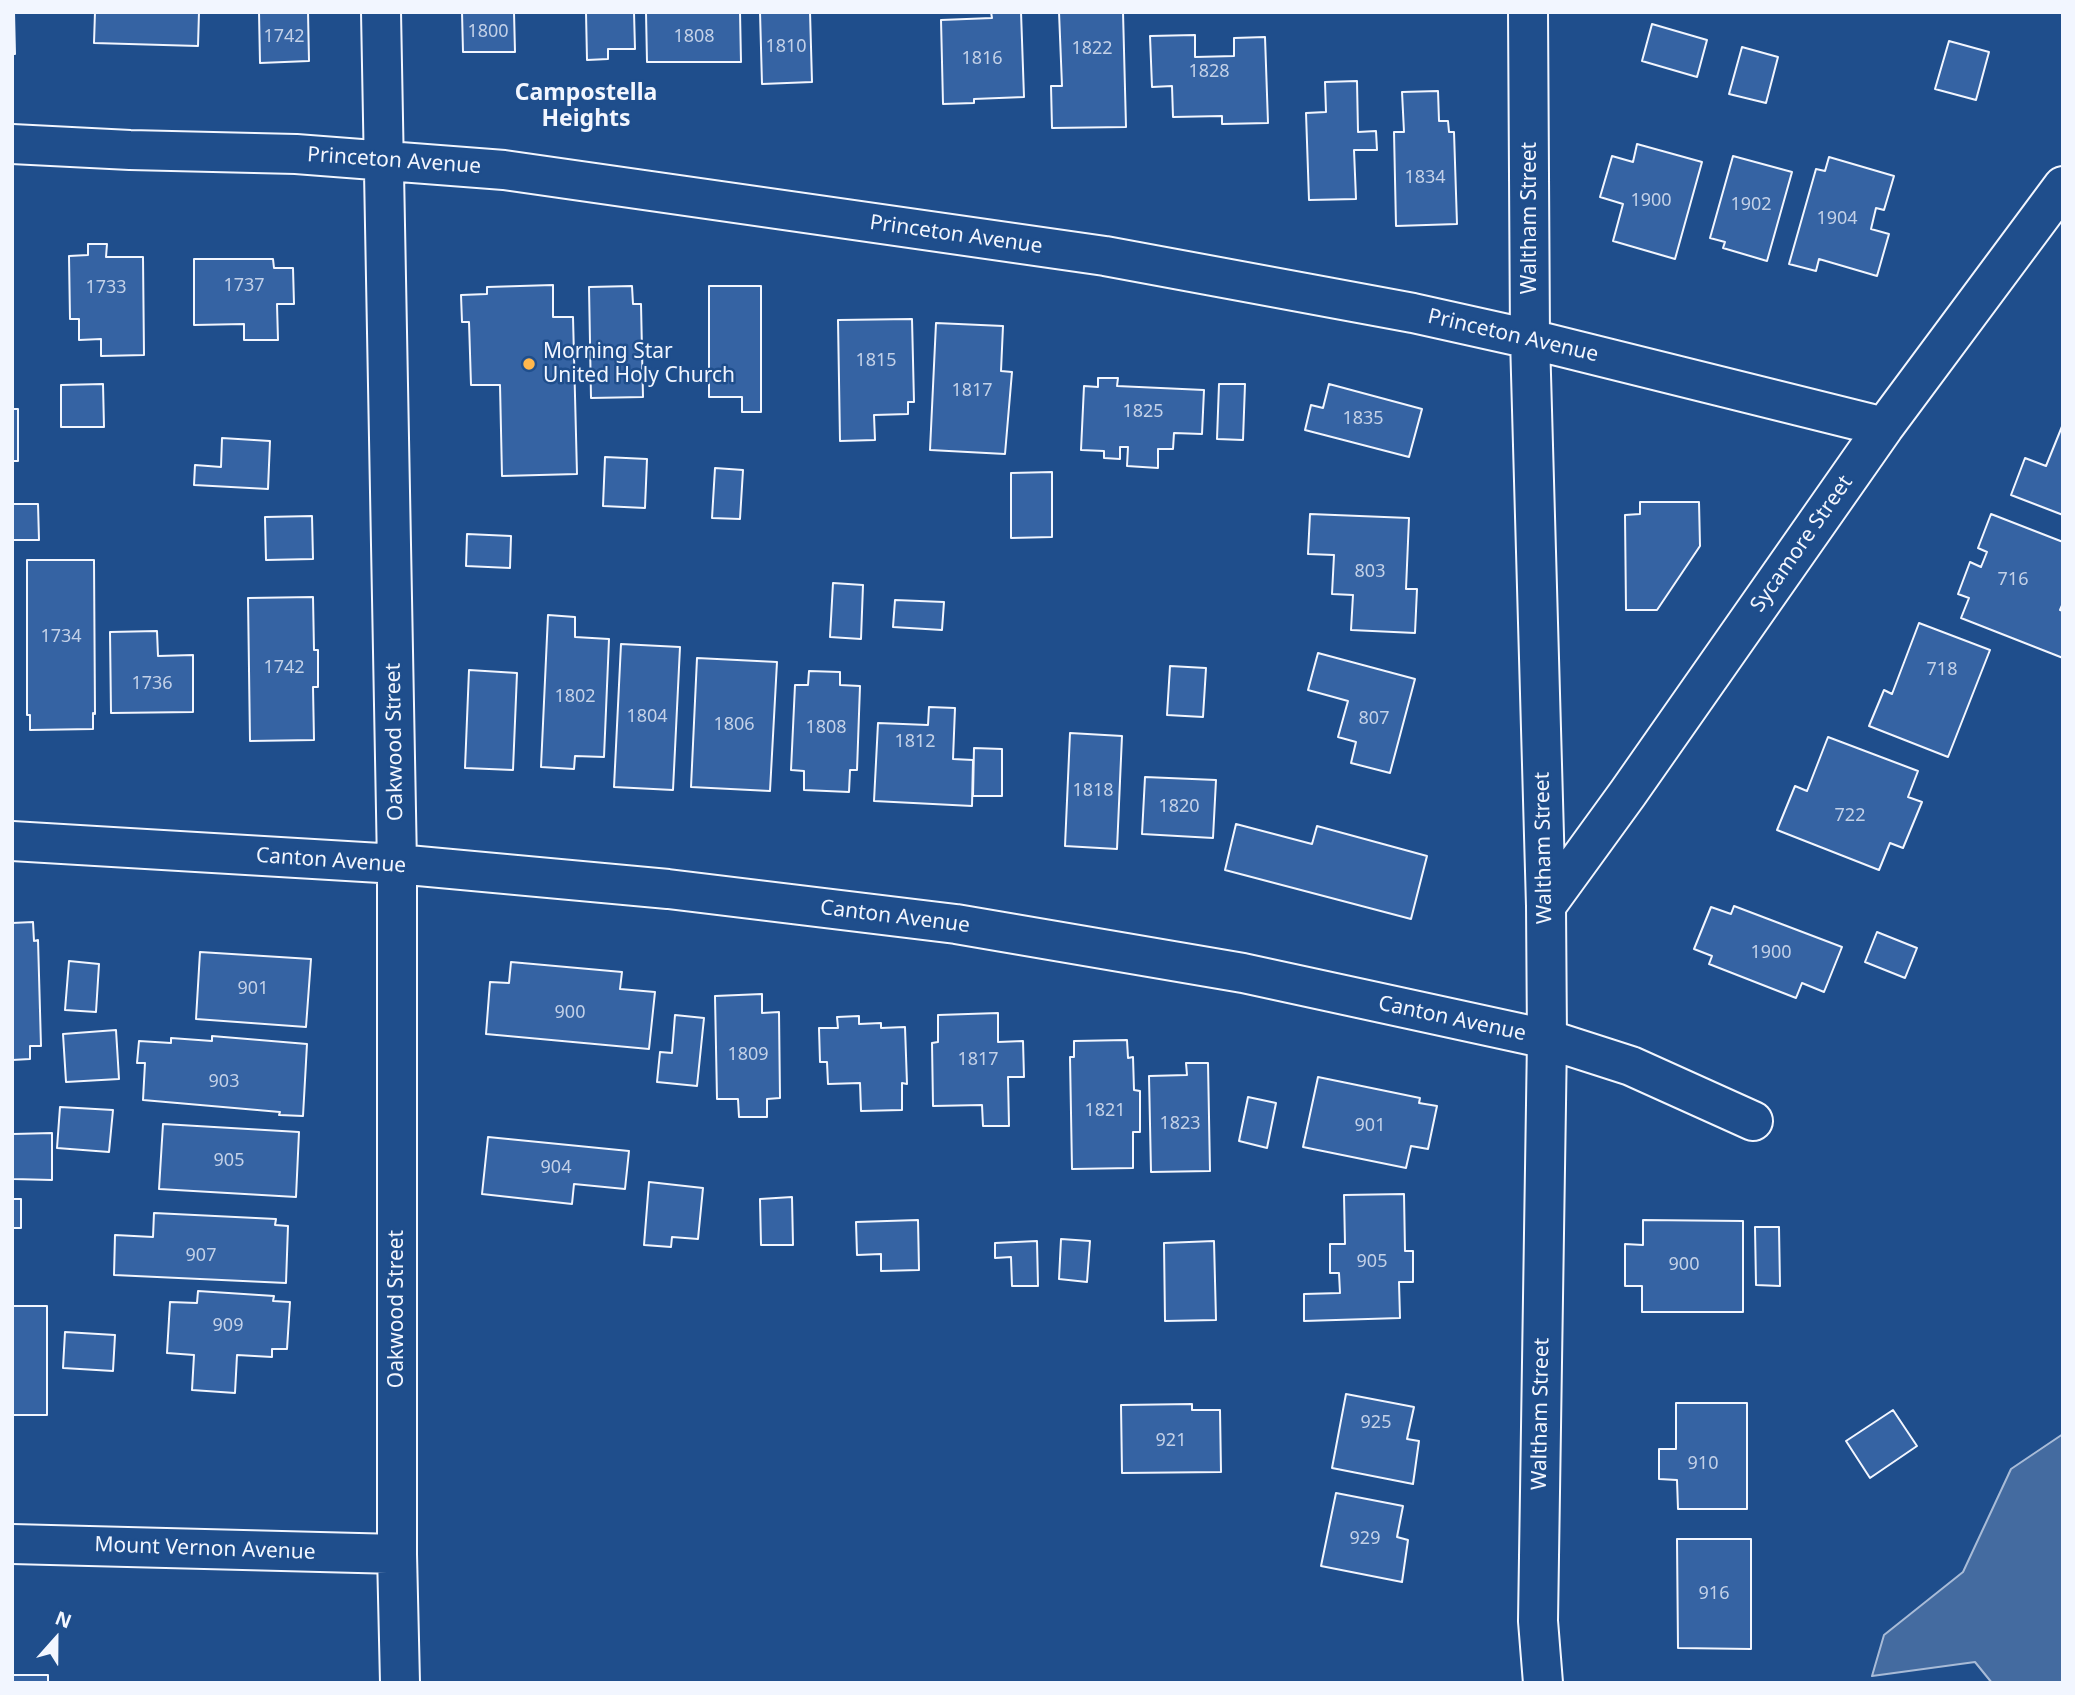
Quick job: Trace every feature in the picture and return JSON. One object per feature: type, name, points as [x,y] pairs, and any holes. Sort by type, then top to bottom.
[{"type":"street","name":"Oakwood Street","points":[[381,12],[397,864],[397,1554],[400,1683]]},
{"type":"street","name":"Waltham Street","points":[[1528,12],[1530,339],[1546,906],[1547,1040],[1538,1620],[1543,1683]]},
{"type":"street","name":"Princeton Avenue","points":[[12,144],[384,160],[504,170],[1105,256],[1399,310],[1530,339],[1884,427]]},
{"type":"street","name":"Sycamore Street","points":[[1546,906],[1884,427],[2063,186]]},
{"type":"street","name":"Canton Avenue","points":[[12,841],[397,864],[668,889],[956,924],[1243,973],[1547,1040],[1631,1066],[1753,1121]]},
{"type":"street","name":"Mount Vernon Avenue","points":[[12,1544],[397,1554]]},
{"type":"water","points":[[2063,1434],[2063,1683],[1992,1683],[1975,1662],[1872,1676],[1884,1635],[1963,1572],[2011,1469]]},
{"type":"building","points":[[14,12],[15,54],[12,54]]},
{"type":"building","points":[[95,12],[199,12],[198,46],[94,43]]},
{"type":"building","points":[[259,12],[308,12],[309,61],[260,63]]},
{"type":"building","points":[[462,12],[514,12],[515,52],[463,52]]},
{"type":"building","points":[[586,12],[634,12],[635,49],[608,49],[608,59],[587,60]]},
{"type":"building","points":[[646,12],[740,12],[741,62],[647,62]]},
{"type":"building","points":[[760,12],[810,12],[812,82],[762,84]]},
{"type":"building","points":[[991,12],[1021,12],[1024,97],[974,99],[974,103],[943,104],[941,20],[992,18]]},
{"type":"building","points":[[1059,12],[1123,12],[1126,127],[1052,128],[1051,86],[1062,86]]},
{"type":"building","points":[[1652,24],[1707,40],[1697,77],[1642,61]]},
{"type":"building","points":[[1195,35],[1195,57],[1234,56],[1234,38],[1265,37],[1268,123],[1222,124],[1222,116],[1173,117],[1172,86],[1152,87],[1150,36]]},
{"type":"building","points":[[1949,41],[1989,52],[1976,100],[1935,89]]},
{"type":"building","points":[[1742,47],[1778,57],[1766,103],[1729,94]]},
{"type":"building","points":[[1357,81],[1358,132],[1376,131],[1377,150],[1354,150],[1356,199],[1309,200],[1306,113],[1326,112],[1325,82]]},
{"type":"building","points":[[1438,91],[1439,121],[1448,121],[1449,132],[1454,132],[1457,224],[1396,226],[1394,132],[1404,132],[1402,92]]},
{"type":"building","points":[[1637,144],[1702,162],[1675,259],[1613,241],[1623,204],[1600,197],[1612,156],[1633,162]]},
{"type":"building","points":[[1733,156],[1792,172],[1767,261],[1723,248],[1725,242],[1710,238]]},
{"type":"building","points":[[1829,157],[1894,176],[1884,210],[1876,208],[1871,229],[1889,234],[1877,276],[1819,259],[1816,271],[1789,264],[1816,169],[1825,171]]},
{"type":"building","points":[[88,244],[107,244],[106,257],[143,257],[144,355],[101,356],[101,339],[79,340],[79,319],[70,319],[69,256],[88,255]]},
{"type":"building","points":[[194,259],[273,259],[274,268],[293,268],[294,304],[277,304],[278,340],[244,340],[244,324],[194,325]]},
{"type":"building","points":[[553,285],[553,317],[573,317],[577,474],[502,476],[500,385],[471,385],[469,322],[462,322],[461,295],[487,294],[487,287]]},
{"type":"building","points":[[632,286],[633,304],[641,304],[643,397],[591,398],[589,287]]},
{"type":"building","points":[[709,286],[761,286],[761,412],[742,412],[742,397],[709,397]]},
{"type":"building","points":[[912,319],[914,402],[908,402],[908,414],[874,415],[875,440],[840,441],[838,320]]},
{"type":"building","points":[[936,323],[1003,326],[1001,371],[1012,372],[1005,454],[930,450]]},
{"type":"building","points":[[1098,378],[1118,378],[1117,386],[1204,390],[1202,434],[1174,433],[1173,449],[1158,449],[1158,468],[1127,466],[1128,447],[1120,447],[1120,459],[1104,458],[1104,451],[1081,450],[1084,386],[1098,387]]},
{"type":"building","points":[[103,384],[104,427],[61,427],[61,385]]},
{"type":"building","points":[[1219,384],[1245,384],[1243,440],[1217,439]]},
{"type":"building","points":[[1329,384],[1422,409],[1409,457],[1305,430],[1311,405],[1323,408]]},
{"type":"building","points":[[12,409],[18,409],[18,461],[12,461]]},
{"type":"building","points":[[2063,424],[2063,515],[2011,495],[2025,458],[2046,466]]},
{"type":"building","points":[[222,438],[270,441],[268,489],[194,485],[195,465],[221,467]]},
{"type":"building","points":[[605,457],[647,459],[645,508],[603,506]]},
{"type":"building","points":[[715,468],[743,470],[740,519],[712,518]]},
{"type":"building","points":[[1052,472],[1052,537],[1011,538],[1011,473]]},
{"type":"building","points":[[1640,502],[1699,502],[1700,546],[1657,610],[1626,610],[1625,515],[1640,514]]},
{"type":"building","points":[[12,504],[38,504],[39,540],[12,540]]},
{"type":"building","points":[[1310,514],[1409,518],[1406,589],[1417,589],[1415,633],[1351,630],[1353,595],[1332,594],[1334,555],[1308,554]]},
{"type":"building","points":[[1991,514],[2063,542],[2063,603],[2060,610],[2063,611],[2063,658],[1961,618],[1969,598],[1958,594],[1970,562],[1981,567],[1987,552],[1978,548]]},
{"type":"building","points":[[312,516],[313,559],[266,560],[265,517]]},
{"type":"building","points":[[467,534],[511,536],[510,568],[466,566]]},
{"type":"building","points":[[27,560],[94,560],[93,729],[30,730],[30,715],[27,715]]},
{"type":"building","points":[[833,583],[863,585],[861,639],[830,637]]},
{"type":"building","points":[[313,597],[314,650],[318,650],[318,687],[313,687],[314,740],[250,741],[248,598]]},
{"type":"building","points":[[895,600],[944,602],[942,630],[893,627]]},
{"type":"building","points":[[548,615],[575,617],[575,637],[609,639],[604,757],[575,756],[574,769],[541,767]]},
{"type":"building","points":[[1919,623],[1990,650],[1948,757],[1869,726],[1884,690],[1892,694]]},
{"type":"building","points":[[157,631],[158,656],[193,655],[193,712],[111,713],[110,632]]},
{"type":"building","points":[[621,644],[680,647],[673,790],[614,787]]},
{"type":"building","points":[[1318,653],[1415,679],[1390,773],[1351,763],[1356,742],[1338,737],[1348,701],[1308,690]]},
{"type":"building","points":[[697,658],[777,662],[770,791],[691,787]]},
{"type":"building","points":[[1170,666],[1206,668],[1203,717],[1167,715]]},
{"type":"building","points":[[469,670],[517,673],[513,770],[465,768]]},
{"type":"building","points":[[809,671],[840,672],[840,685],[860,686],[857,770],[850,770],[849,792],[804,790],[804,771],[791,770],[795,685],[808,685]]},
{"type":"building","points":[[929,707],[955,708],[953,759],[973,760],[972,806],[874,801],[878,723],[928,725]]},
{"type":"building","points":[[1070,733],[1122,736],[1117,849],[1065,846]]},
{"type":"building","points":[[1828,737],[1918,771],[1908,797],[1922,802],[1903,848],[1890,843],[1879,870],[1777,830],[1795,786],[1807,791]]},
{"type":"building","points":[[974,748],[1002,749],[1002,796],[973,796]]},
{"type":"building","points":[[1145,777],[1216,780],[1213,838],[1142,834]]},
{"type":"building","points":[[1236,824],[1312,844],[1317,826],[1427,856],[1411,919],[1225,870]]},
{"type":"building","points":[[1734,906],[1842,947],[1824,992],[1802,983],[1796,998],[1709,964],[1712,956],[1694,949],[1711,907],[1731,914]]},
{"type":"building","points":[[33,922],[34,941],[38,940],[41,1046],[30,1046],[30,1059],[12,1060],[12,923]]},
{"type":"building","points":[[1877,932],[1917,948],[1905,978],[1865,962]]},
{"type":"building","points":[[200,952],[311,959],[306,1027],[196,1019]]},
{"type":"building","points":[[69,961],[99,964],[96,1012],[65,1010]]},
{"type":"building","points":[[511,962],[622,972],[620,989],[655,992],[649,1049],[486,1034],[490,982],[509,983]]},
{"type":"building","points":[[762,994],[762,1013],[779,1012],[780,1098],[767,1099],[767,1117],[739,1117],[738,1099],[717,1099],[715,996]]},
{"type":"building","points":[[998,1013],[998,1042],[1023,1041],[1024,1077],[1008,1077],[1009,1126],[983,1126],[982,1105],[933,1106],[932,1043],[938,1042],[938,1015]]},
{"type":"building","points":[[675,1015],[704,1018],[697,1086],[657,1082],[660,1052],[672,1053]]},
{"type":"building","points":[[859,1016],[859,1024],[881,1023],[881,1028],[905,1027],[907,1084],[902,1083],[902,1110],[861,1111],[860,1083],[828,1084],[827,1062],[820,1062],[819,1028],[838,1028],[837,1017]]},
{"type":"building","points":[[116,1030],[119,1079],[66,1082],[63,1034]]},
{"type":"building","points":[[212,1036],[307,1044],[303,1116],[143,1100],[145,1063],[137,1063],[139,1041],[171,1043],[171,1038],[212,1041]]},
{"type":"building","points":[[1127,1040],[1128,1058],[1133,1057],[1134,1090],[1140,1091],[1140,1132],[1133,1132],[1133,1168],[1072,1169],[1070,1057],[1074,1057],[1074,1041]]},
{"type":"building","points":[[1186,1063],[1208,1063],[1210,1171],[1151,1172],[1149,1076],[1187,1075]]},
{"type":"building","points":[[1318,1077],[1420,1098],[1419,1103],[1437,1106],[1428,1149],[1411,1146],[1406,1168],[1303,1147]]},
{"type":"building","points":[[1248,1097],[1276,1103],[1267,1148],[1239,1141]]},
{"type":"building","points":[[60,1107],[113,1110],[109,1152],[57,1148]]},
{"type":"building","points":[[163,1124],[299,1132],[296,1197],[159,1189]]},
{"type":"building","points":[[52,1133],[52,1180],[13,1179],[13,1134]]},
{"type":"building","points":[[488,1137],[629,1151],[625,1189],[574,1184],[572,1204],[482,1194]]},
{"type":"building","points":[[649,1182],[703,1188],[698,1239],[672,1237],[671,1247],[644,1245]]},
{"type":"building","points":[[1404,1194],[1405,1251],[1413,1251],[1413,1282],[1399,1282],[1400,1318],[1304,1321],[1304,1294],[1340,1293],[1339,1273],[1330,1273],[1330,1244],[1345,1244],[1344,1195]]},
{"type":"building","points":[[792,1197],[793,1245],[761,1245],[760,1199]]},
{"type":"building","points":[[12,1199],[21,1199],[21,1228],[12,1228]]},
{"type":"building","points":[[154,1213],[276,1219],[275,1225],[288,1226],[286,1283],[114,1275],[115,1235],[153,1237]]},
{"type":"building","points":[[918,1220],[919,1270],[881,1271],[881,1254],[857,1255],[856,1222]]},
{"type":"building","points":[[1643,1220],[1743,1221],[1743,1312],[1642,1312],[1642,1286],[1625,1286],[1625,1244],[1643,1245]]},
{"type":"building","points":[[1755,1227],[1779,1227],[1780,1286],[1756,1285]]},
{"type":"building","points":[[1061,1239],[1090,1241],[1087,1282],[1059,1279]]},
{"type":"building","points":[[1037,1241],[1038,1286],[1012,1286],[1011,1257],[995,1258],[995,1243]]},
{"type":"building","points":[[1214,1241],[1216,1320],[1165,1321],[1164,1243]]},
{"type":"building","points":[[198,1291],[274,1296],[273,1301],[290,1302],[287,1349],[272,1349],[272,1357],[237,1355],[235,1393],[192,1390],[194,1355],[167,1353],[170,1302],[197,1303]]},
{"type":"building","points":[[12,1306],[47,1306],[47,1415],[12,1415]]},
{"type":"building","points":[[65,1332],[115,1335],[113,1371],[63,1368]]},
{"type":"building","points":[[1346,1394],[1414,1407],[1407,1439],[1419,1441],[1413,1484],[1332,1468]]},
{"type":"building","points":[[1676,1403],[1747,1403],[1747,1509],[1678,1509],[1677,1480],[1659,1479],[1659,1449],[1676,1449]]},
{"type":"building","points":[[1192,1404],[1192,1410],[1220,1410],[1221,1472],[1122,1473],[1121,1405]]},
{"type":"building","points":[[1893,1410],[1917,1446],[1870,1478],[1846,1441]]},
{"type":"building","points":[[1336,1493],[1403,1506],[1397,1537],[1408,1540],[1402,1582],[1321,1566]]},
{"type":"building","points":[[1677,1539],[1751,1539],[1751,1649],[1678,1648]]},
{"type":"building","points":[[12,1675],[48,1675],[48,1683],[12,1683]]},
{"type":"place","name":"Morning Star United Holy Church","points":[[529,364]]},
{"type":"district","name":"Campostella Heights","points":[[586,106]]}]
